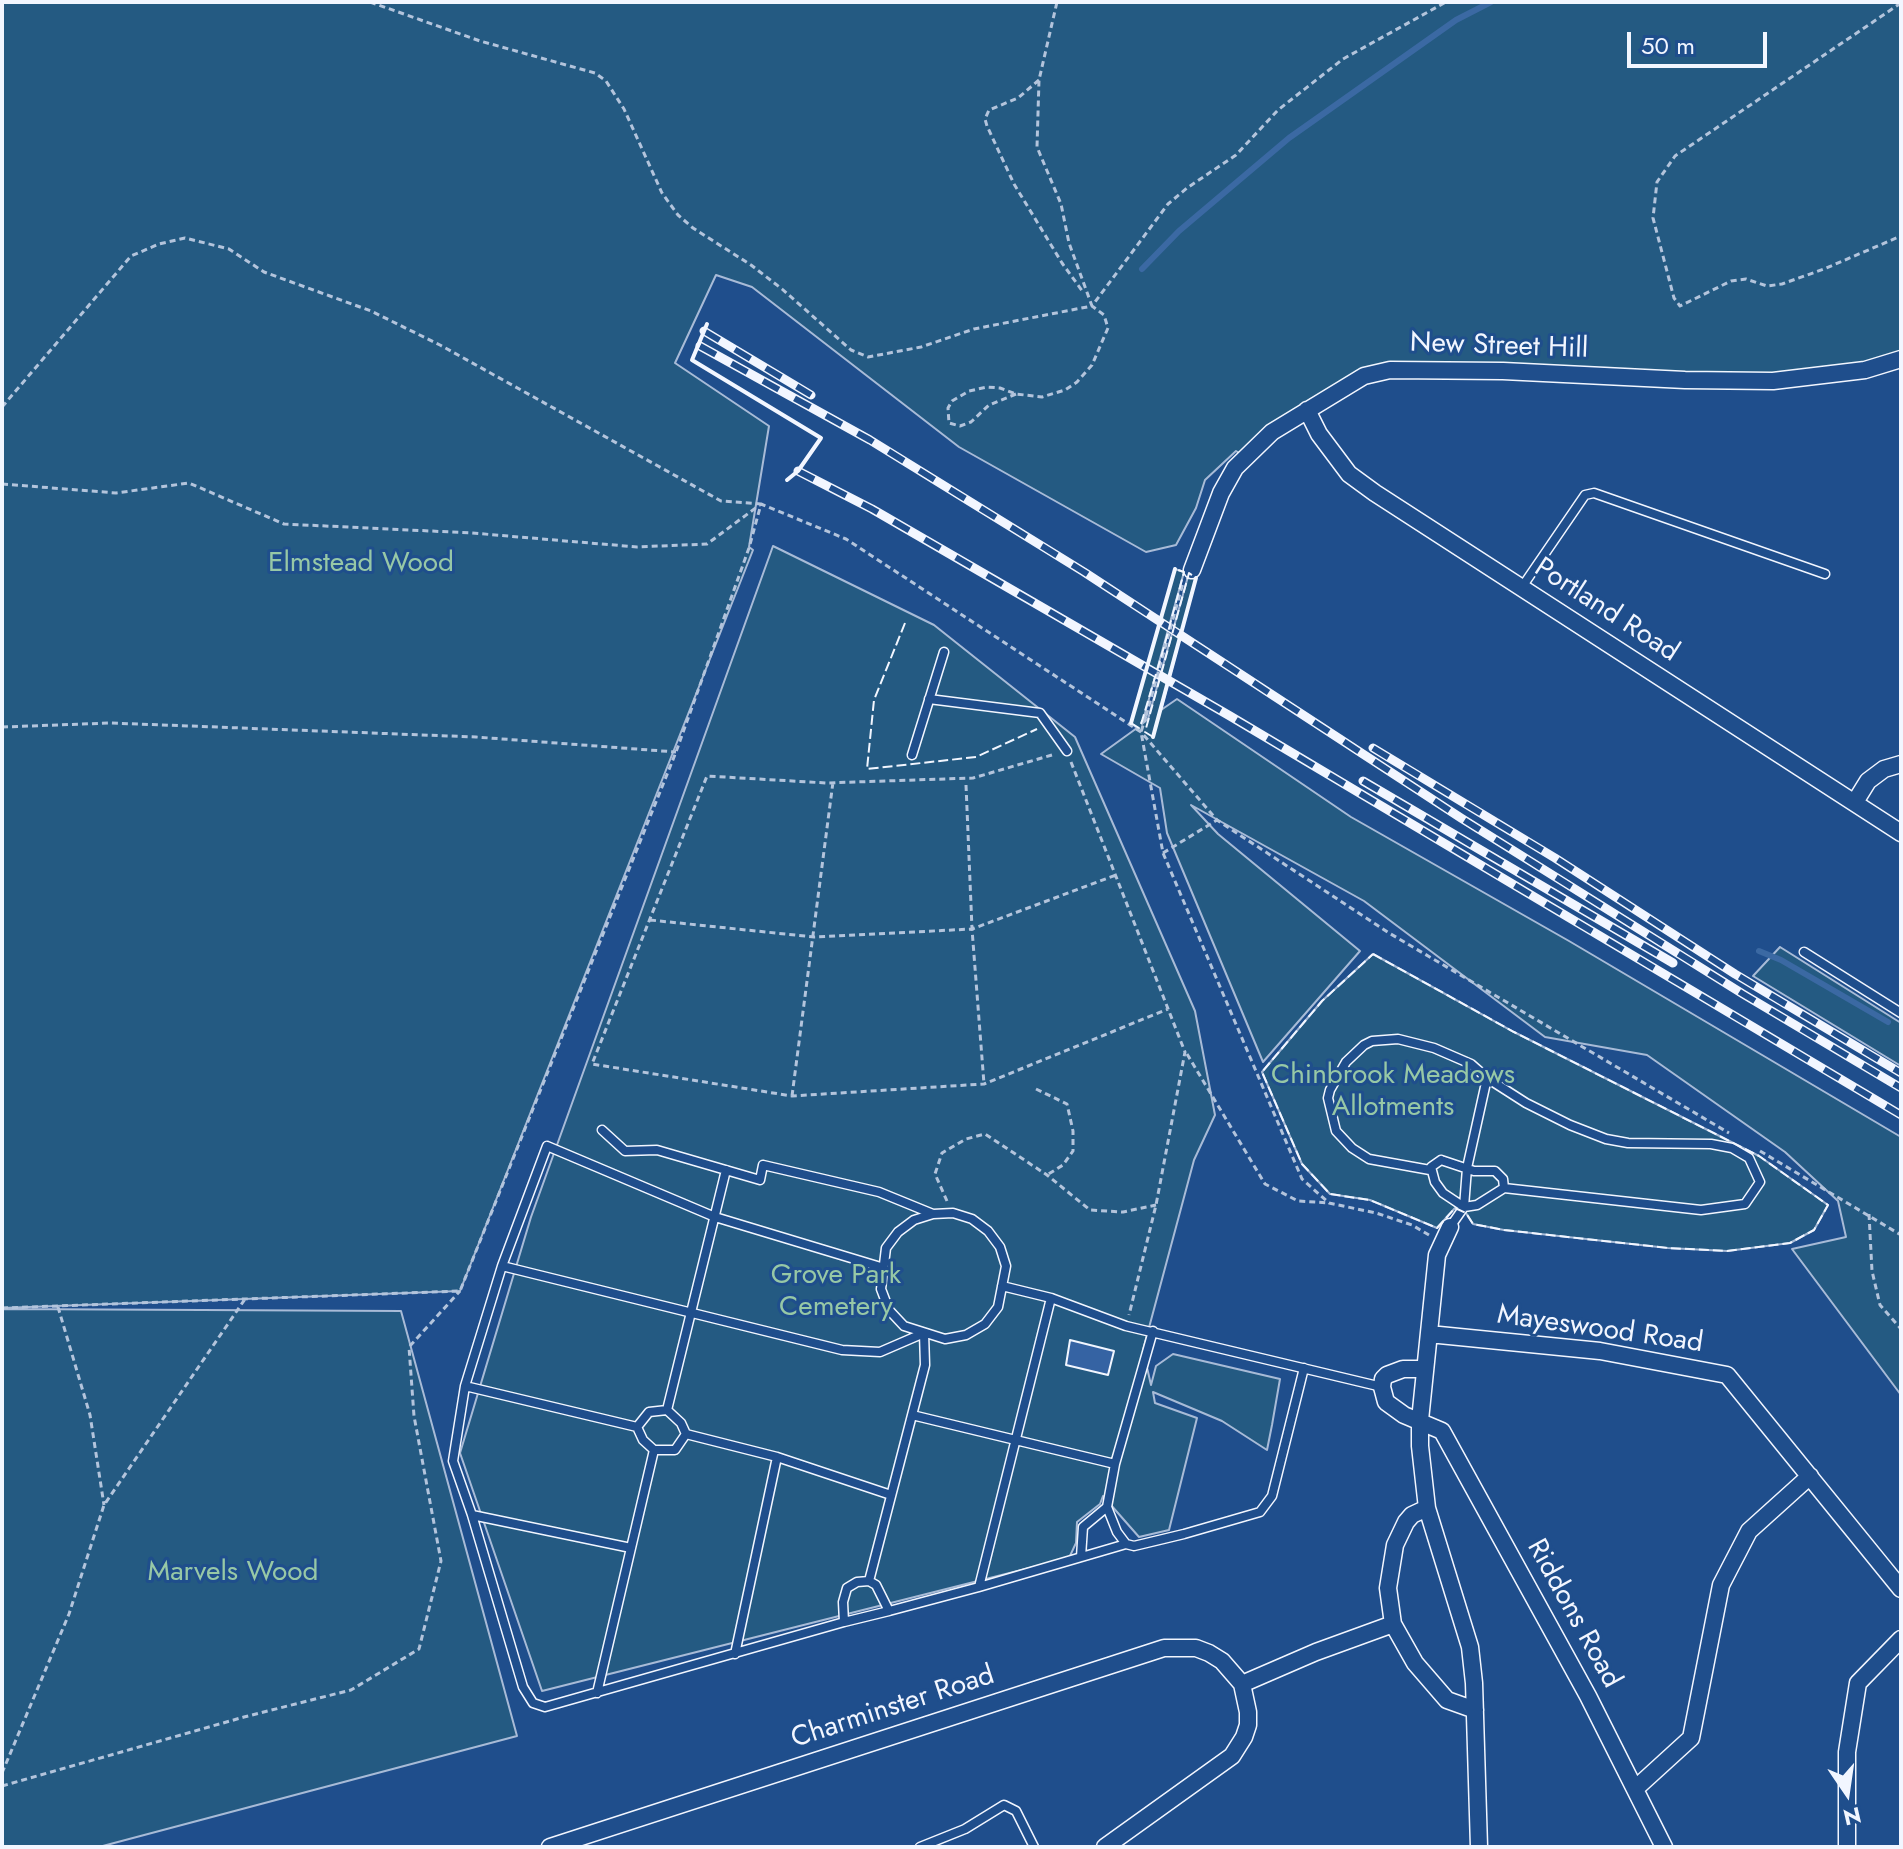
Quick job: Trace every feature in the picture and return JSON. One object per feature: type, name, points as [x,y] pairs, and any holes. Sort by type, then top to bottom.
[{"type":"street","name":"New Street Hill","points":[[1188,577],[1221,493],[1235,468],[1272,432],[1364,376],[1390,370],[1503,371],[1773,381],[1865,370],[1901,359]]},
{"type":"street","name":"Portland Road","points":[[1307,410],[1319,434],[1349,474],[1901,833]]},
{"type":"street","points":[[1855,802],[1868,781],[1884,769],[1901,764]]},
{"type":"street","points":[[1446,1234],[1437,1255],[1420,1420],[1427,1508],[1470,1647],[1479,1847]]},
{"type":"street","name":"Mayeswood Road","points":[[1429,1334],[1600,1351],[1727,1375],[1901,1589]]},
{"type":"street","points":[[1382,1387],[1383,1379],[1391,1372],[1425,1369]]},
{"type":"street","name":"Riddons Road","points":[[1382,1387],[1386,1402],[1392,1409],[1442,1431],[1588,1696],[1664,1847]]},
{"type":"street","points":[[1635,1789],[1691,1738],[1721,1585],[1749,1531],[1810,1476]]},
{"type":"street","points":[[1427,1508],[1412,1515],[1395,1545],[1388,1588],[1393,1624],[1415,1663],[1447,1700],[1475,1710]]},
{"type":"street","points":[[1105,1847],[1232,1756],[1248,1725],[1242,1684],[1316,1652],[1393,1624]]},
{"type":"street","points":[[1847,1847],[1847,1752],[1858,1683],[1901,1639]]},
{"type":"street","name":"Charminster Road","points":[[550,1847],[1164,1648],[1196,1648],[1209,1653],[1222,1661],[1242,1684]]},
{"type":"lane","points":[[1522,587],[1585,495],[1594,493],[1825,574]]},
{"type":"lane","points":[[912,755],[944,652]]},
{"type":"lane","points":[[929,699],[1040,713],[1067,751]]},
{"type":"lane","points":[[1804,952],[1898,1011],[1901,1000]]},
{"type":"lane","points":[[1430,1170],[1369,1159],[1341,1139],[1334,1128],[1328,1098],[1346,1062],[1354,1052],[1372,1041],[1398,1039],[1456,1057],[1526,1103],[1606,1139],[1628,1143],[1711,1144],[1732,1148],[1749,1158],[1760,1182],[1745,1204],[1701,1210],[1504,1188],[1477,1205],[1464,1207],[1443,1193],[1430,1170],[1441,1160],[1467,1168],[1495,1171],[1503,1179],[1504,1188]]},
{"type":"lane","points":[[1446,1234],[1464,1207],[1467,1168],[1487,1078]]},
{"type":"lane","points":[[602,1130],[625,1151],[657,1150],[760,1180],[763,1165],[879,1192],[933,1214]]},
{"type":"lane","points":[[884,1268],[715,1217],[547,1146],[502,1266],[465,1386],[453,1461],[523,1687],[533,1703],[545,1707],[1126,1544],[1134,1546],[1260,1512],[1272,1496],[1304,1368]]},
{"type":"lane","points":[[667,1410],[726,1170]]},
{"type":"lane","points":[[953,1213],[972,1219],[988,1231],[1000,1247],[1006,1266],[998,1307],[985,1324],[966,1335],[945,1339],[904,1326],[889,1310],[881,1289],[886,1248],[898,1232],[914,1220],[933,1214],[953,1213]]},
{"type":"lane","points":[[502,1266],[842,1350],[880,1352],[924,1333]]},
{"type":"lane","points":[[1002,1286],[1051,1298],[1126,1326],[1382,1387]]},
{"type":"lane","points":[[979,1587],[1051,1298]]},
{"type":"lane","points":[[1126,1544],[1117,1532],[1107,1507],[1115,1464],[1153,1331]]},
{"type":"lane","points":[[869,1581],[925,1365],[924,1333]]},
{"type":"lane","points":[[465,1386],[637,1427]]},
{"type":"lane","points":[[637,1427],[649,1412],[667,1410],[681,1423],[686,1434]]},
{"type":"lane","points":[[912,1415],[1115,1464]]},
{"type":"lane","points":[[637,1427],[643,1440],[654,1450],[675,1450],[686,1434]]},
{"type":"lane","points":[[686,1434],[777,1457],[891,1495]]},
{"type":"lane","points":[[597,1693],[654,1450]]},
{"type":"lane","points":[[735,1654],[777,1457]]},
{"type":"lane","points":[[1081,1557],[1083,1527],[1107,1507]]},
{"type":"lane","points":[[472,1515],[631,1548]]},
{"type":"lane","points":[[844,1622],[843,1602],[847,1588],[857,1582],[869,1581],[876,1585],[889,1611]]},
{"type":"lane","points":[[920,1847],[965,1829],[1004,1805],[1016,1811],[1034,1847]]},
{"type":"path","points":[[370,2],[480,41],[595,73],[606,81],[624,109],[662,193],[678,215],[782,289],[859,355],[868,357],[884,356],[974,329],[1092,306],[1154,220],[1187,188],[1236,155],[1278,110],[1343,59],[1446,2]]},
{"type":"path","points":[[1016,394],[989,405],[971,422],[960,426],[949,423],[948,408],[952,401],[969,391],[987,387],[1016,394],[1051,395],[1065,390],[1092,365],[1108,328],[1104,315],[1092,306],[1088,298],[1069,243],[1061,204],[1037,147],[1041,60],[1057,2]]},
{"type":"path","points":[[1901,3],[1675,156],[1657,182],[1653,218],[1674,298],[1680,306],[1731,281],[1746,279],[1767,286],[1782,284],[1901,236]]},
{"type":"path","points":[[1039,80],[1018,98],[989,110],[985,119],[1014,184],[1062,263],[1088,298]]},
{"type":"path","points":[[2,407],[131,256],[159,244],[185,238],[229,249],[264,272],[371,311],[399,325],[560,410],[721,501],[761,504],[846,539],[1141,732],[1217,820],[1389,933],[1731,1134]]},
{"type":"path","points":[[2,484],[116,493],[189,483],[284,524],[472,533],[637,547],[707,544],[761,504]]},
{"type":"path","points":[[2,1786],[351,1690],[419,1649],[441,1561],[414,1416],[409,1347],[460,1291],[676,752],[749,548],[761,504]]},
{"type":"path","points":[[1188,577],[1141,732],[1163,853],[1302,1179],[1329,1203]]},
{"type":"path","points":[[2,727],[111,723],[476,737],[676,752]]},
{"type":"path","points":[[1168,1009],[984,1084],[792,1096],[592,1064],[707,776],[833,782],[973,778],[1067,751],[1185,1052],[1265,1184],[1298,1201],[1329,1203],[1376,1213],[1446,1234]]},
{"type":"path","points":[[792,1096],[833,782]]},
{"type":"path","points":[[966,785],[972,929],[984,1084]]},
{"type":"path","points":[[1163,853],[1217,820]]},
{"type":"path","points":[[650,920],[814,937],[972,929],[1116,875]]},
{"type":"path","points":[[1126,1326],[1156,1205],[1185,1052]]},
{"type":"path","points":[[1036,1089],[1067,1104],[1073,1131],[1073,1151],[1063,1165],[1047,1175]]},
{"type":"path","points":[[953,1213],[935,1174],[942,1153],[966,1139],[985,1134],[1047,1175],[1090,1210],[1123,1212],[1156,1205]]},
{"type":"path","points":[[1759,1150],[1901,1235]]},
{"type":"path","points":[[1869,1214],[1872,1271],[1880,1305],[1901,1329]]},
{"type":"path","points":[[2,1308],[460,1291]]},
{"type":"path","points":[[2,1773],[69,1614],[104,1505],[245,1299]]},
{"type":"path","points":[[58,1306],[90,1415],[104,1505]]},
{"type":"green space","name":"Elmstead Wood","points":[[2,2],[1901,2],[1901,355],[1880,362],[1783,376],[1375,367],[1309,400],[1239,453],[1236,451],[1205,480],[1196,508],[1176,545],[1146,552],[959,447],[752,287],[716,275],[675,363],[769,426],[749,547],[753,550],[460,1291],[2,1308]]},
{"type":"green space","name":"Grove Park Cemetery","points":[[773,546],[934,625],[1075,737],[1195,1011],[1215,1115],[1194,1160],[1143,1350],[1151,1385],[1156,1366],[1173,1354],[1280,1379],[1267,1450],[1222,1421],[1153,1392],[1155,1403],[1197,1418],[1169,1530],[1139,1537],[1103,1496],[1100,1504],[1077,1522],[1076,1543],[1069,1558],[542,1691],[460,1453],[531,1217]]},
{"type":"green space","points":[[1175,569],[1184,572],[1142,724],[1148,719],[1189,573],[1196,578],[1161,710],[1177,699],[1351,817],[1569,941],[1901,1137],[1901,1395],[1792,1249],[1846,1237],[1838,1201],[1785,1152],[1647,1055],[1545,1037],[1364,901],[1191,805],[1218,834],[1360,951],[1263,1062],[1167,833],[1160,788],[1101,754],[1137,728],[1131,723]]},
{"type":"green space","points":[[1780,947],[1901,1023],[1901,1066],[1753,976]]},
{"type":"green space","name":"Chinbrook Meadows Allotments","points":[[1373,954],[1514,1032],[1759,1156],[1828,1205],[1814,1230],[1790,1243],[1727,1251],[1668,1248],[1504,1230],[1473,1224],[1466,1213],[1455,1208],[1437,1228],[1370,1200],[1330,1194],[1302,1164],[1262,1072],[1322,1001]]},
{"type":"green space","name":"Marvels Wood","points":[[2,1309],[401,1311],[517,1736],[99,1847],[2,1847]]},
{"type":"building","points":[[1070,1340],[1114,1351],[1108,1375],[1066,1365]]},
{"type":"waterway","points":[[1142,269],[1179,231],[1289,138],[1456,20],[1491,2]]},
{"type":"waterway","points":[[1759,951],[1781,960],[1888,1022]]},
{"type":"railway","points":[[704,331],[811,395]]},
{"type":"railway","points":[[700,346],[870,440],[1084,572],[1461,818],[1743,994],[1901,1088]]},
{"type":"railway","points":[[798,471],[872,509],[1230,716],[1901,1115]]},
{"type":"railway","points":[[1373,748],[1555,858],[1735,974],[1901,1073]]},
{"type":"railway","points":[[1363,781],[1673,963]]},
{"type":"fence","points":[[1131,723],[1139,728],[1164,647],[1184,572],[1175,569]]},
{"type":"fence","points":[[1153,737],[1145,732],[1189,573],[1196,578]]},
{"type":"fence","points":[[905,623],[874,700],[867,769],[976,757],[1037,729]]},
{"type":"fence","points":[[1373,954],[1514,1032],[1759,1156],[1828,1205],[1814,1230],[1790,1243],[1727,1251],[1668,1248],[1504,1230],[1473,1224],[1466,1213],[1455,1208],[1437,1228],[1370,1200],[1330,1194],[1302,1164],[1262,1072],[1322,1001],[1373,954]]},
{"type":"wall","points":[[707,324],[692,360],[821,438],[798,471],[787,480]]},
{"type":"wall","points":[[1131,723],[1175,569]]},
{"type":"wall","points":[[1153,737],[1196,578]]}]
